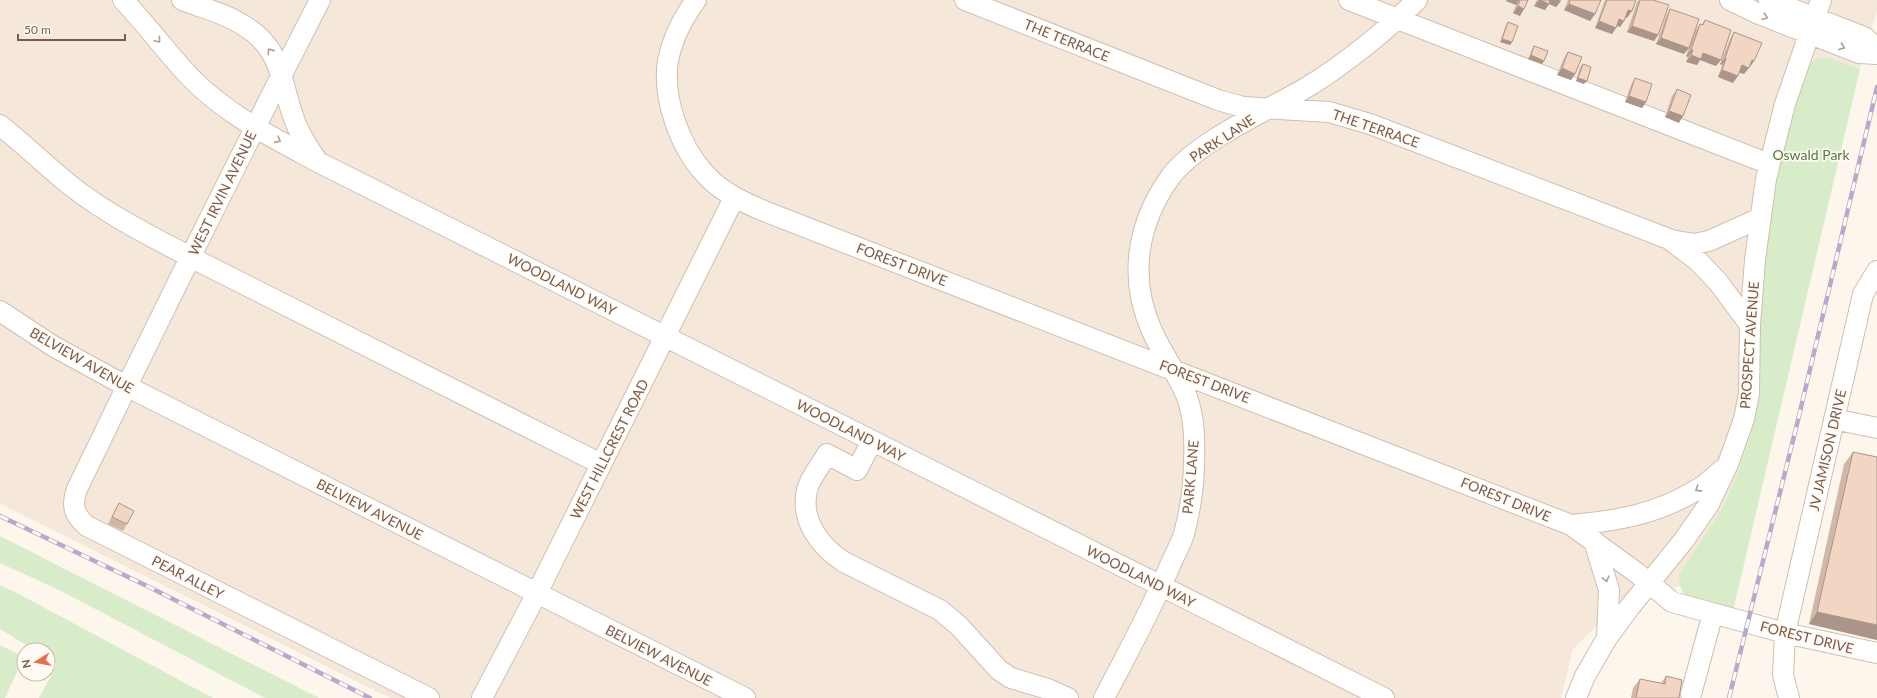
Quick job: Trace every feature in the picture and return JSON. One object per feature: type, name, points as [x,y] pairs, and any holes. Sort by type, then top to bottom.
[{"type":"street","name":"WOODLAND WAY","points":[[123,0],[192,79],[218,102],[255,127],[318,162],[1384,698]]},
{"type":"street","name":"WOODLAND WAY","points":[[182,0],[230,18],[247,27],[272,51],[282,74],[292,114],[302,139],[318,162]]},
{"type":"street","name":"WEST IRVIN AVENUE","points":[[126,386],[320,0]]},
{"type":"street","name":"FOREST DRIVE","points":[[696,0],[688,11],[676,35],[668,62],[668,90],[672,112],[680,136],[690,155],[706,175],[734,198],[1571,525],[1672,602],[1785,633],[1877,654]]},
{"type":"street","name":"THE TERRACE","points":[[965,0],[1218,100],[1243,107],[1329,112],[1370,124],[1669,239],[1694,244],[1709,241],[1760,218]]},
{"type":"street","points":[[1349,0],[1769,164]]},
{"type":"street","name":"PARK LANE","points":[[1104,698],[1161,586],[1183,536],[1191,501],[1194,463],[1194,432],[1187,398],[1152,331],[1138,281],[1138,261],[1144,229],[1156,199],[1173,174],[1202,148],[1312,84],[1398,19],[1417,0]]},
{"type":"street","points":[[1730,0],[1758,14],[1815,17],[1859,53],[1877,54]]},
{"type":"street","points":[[1768,0],[1864,37],[1877,48]]},
{"type":"street","name":"PROSPECT AVENUE","points":[[1576,698],[1585,676],[1608,638],[1629,608],[1650,584],[1684,540],[1709,504],[1728,464],[1744,419],[1749,394],[1750,325],[1760,218],[1769,164],[1785,104],[1815,17]]},
{"type":"street","points":[[0,125],[70,185],[94,202],[143,232],[601,464]]},
{"type":"street","name":"WEST HILLCREST ROAD","points":[[482,698],[537,593],[734,198]]},
{"type":"street","name":"THE TERRACE","points":[[1669,239],[1698,261],[1718,282],[1750,325]]},
{"type":"street","name":"JV JAMISON DRIVE","points":[[1789,698],[1783,675],[1785,633],[1863,294],[1877,270]]},
{"type":"street","name":"BELVIEW AVENUE","points":[[0,311],[52,346],[126,386],[746,698]]},
{"type":"street","name":"PEAR ALLEY","points":[[126,386],[75,494],[73,506],[80,520],[87,526],[429,698]]},
{"type":"street","points":[[1834,419],[1877,428]]},
{"type":"street","points":[[872,441],[857,470],[827,454],[808,488],[806,503],[810,525],[819,541],[830,553],[844,562],[940,610],[959,626],[999,670],[1011,678],[1048,689],[1068,698]]},
{"type":"street","points":[[1571,525],[1614,521],[1654,510],[1676,501],[1699,488],[1728,464]]},
{"type":"street","points":[[1594,542],[1608,590],[1608,638]]},
{"type":"street","points":[[1691,694],[1713,613]]},
{"type":"shaded area","points":[[0,0],[1877,0],[1877,11],[1860,69],[1827,57],[1755,387],[1752,431],[1735,480],[1720,512],[1680,574],[1680,586],[1622,601],[1573,649],[1561,698],[390,698],[0,504]]},
{"type":"green space","name":"Oswald Park","points":[[1827,57],[1860,69],[1733,611],[1685,596],[1680,586],[1679,574],[1720,512],[1735,480],[1752,431],[1758,312],[1771,197],[1785,136],[1806,66],[1818,59]]},
{"type":"green space","points":[[0,536],[319,698],[265,698],[59,590],[0,563]]},
{"type":"green space","points":[[0,585],[213,698],[39,698],[47,682],[56,682],[56,642],[21,642],[0,629]]},
{"type":"green space","points":[[0,645],[16,653],[16,674],[5,698],[0,698]]},
{"type":"building","points":[[1520,0],[1528,0],[1524,9],[1518,6]]},
{"type":"building","points":[[1540,0],[1550,0],[1549,4]]},
{"type":"building","points":[[1570,0],[1601,0],[1595,14],[1569,4]]},
{"type":"building","points":[[1607,0],[1636,0],[1632,11],[1628,10],[1624,21],[1619,19],[1616,28],[1599,21]]},
{"type":"building","points":[[1640,0],[1653,0],[1669,5],[1658,35],[1632,26]]},
{"type":"building","points":[[1670,9],[1699,19],[1689,48],[1661,38]]},
{"type":"building","points":[[1705,20],[1731,30],[1721,60],[1703,53],[1701,59],[1691,55],[1693,50],[1691,50],[1700,24],[1703,25]]},
{"type":"building","points":[[1508,22],[1518,26],[1512,42],[1502,39]]},
{"type":"building","points":[[1734,32],[1762,43],[1754,61],[1752,60],[1749,68],[1742,65],[1738,76],[1722,70]]},
{"type":"building","points":[[1534,46],[1548,51],[1544,61],[1531,55]]},
{"type":"building","points":[[1568,52],[1582,57],[1575,74],[1562,68]]},
{"type":"building","points":[[1583,64],[1591,67],[1587,81],[1578,78]]},
{"type":"building","points":[[1635,78],[1652,84],[1646,102],[1629,96]]},
{"type":"building","points":[[1677,89],[1691,95],[1683,116],[1669,111]]},
{"type":"building","points":[[1853,452],[1877,457],[1877,625],[1817,612]]},
{"type":"building","points":[[119,503],[134,511],[127,524],[112,517]]},
{"type":"building","points":[[1666,676],[1682,680],[1679,698],[1636,698],[1640,679],[1665,684]]},
{"type":"railway","points":[[1729,698],[1798,420],[1877,87]]},
{"type":"railway","points":[[0,516],[145,585],[370,698]]}]
